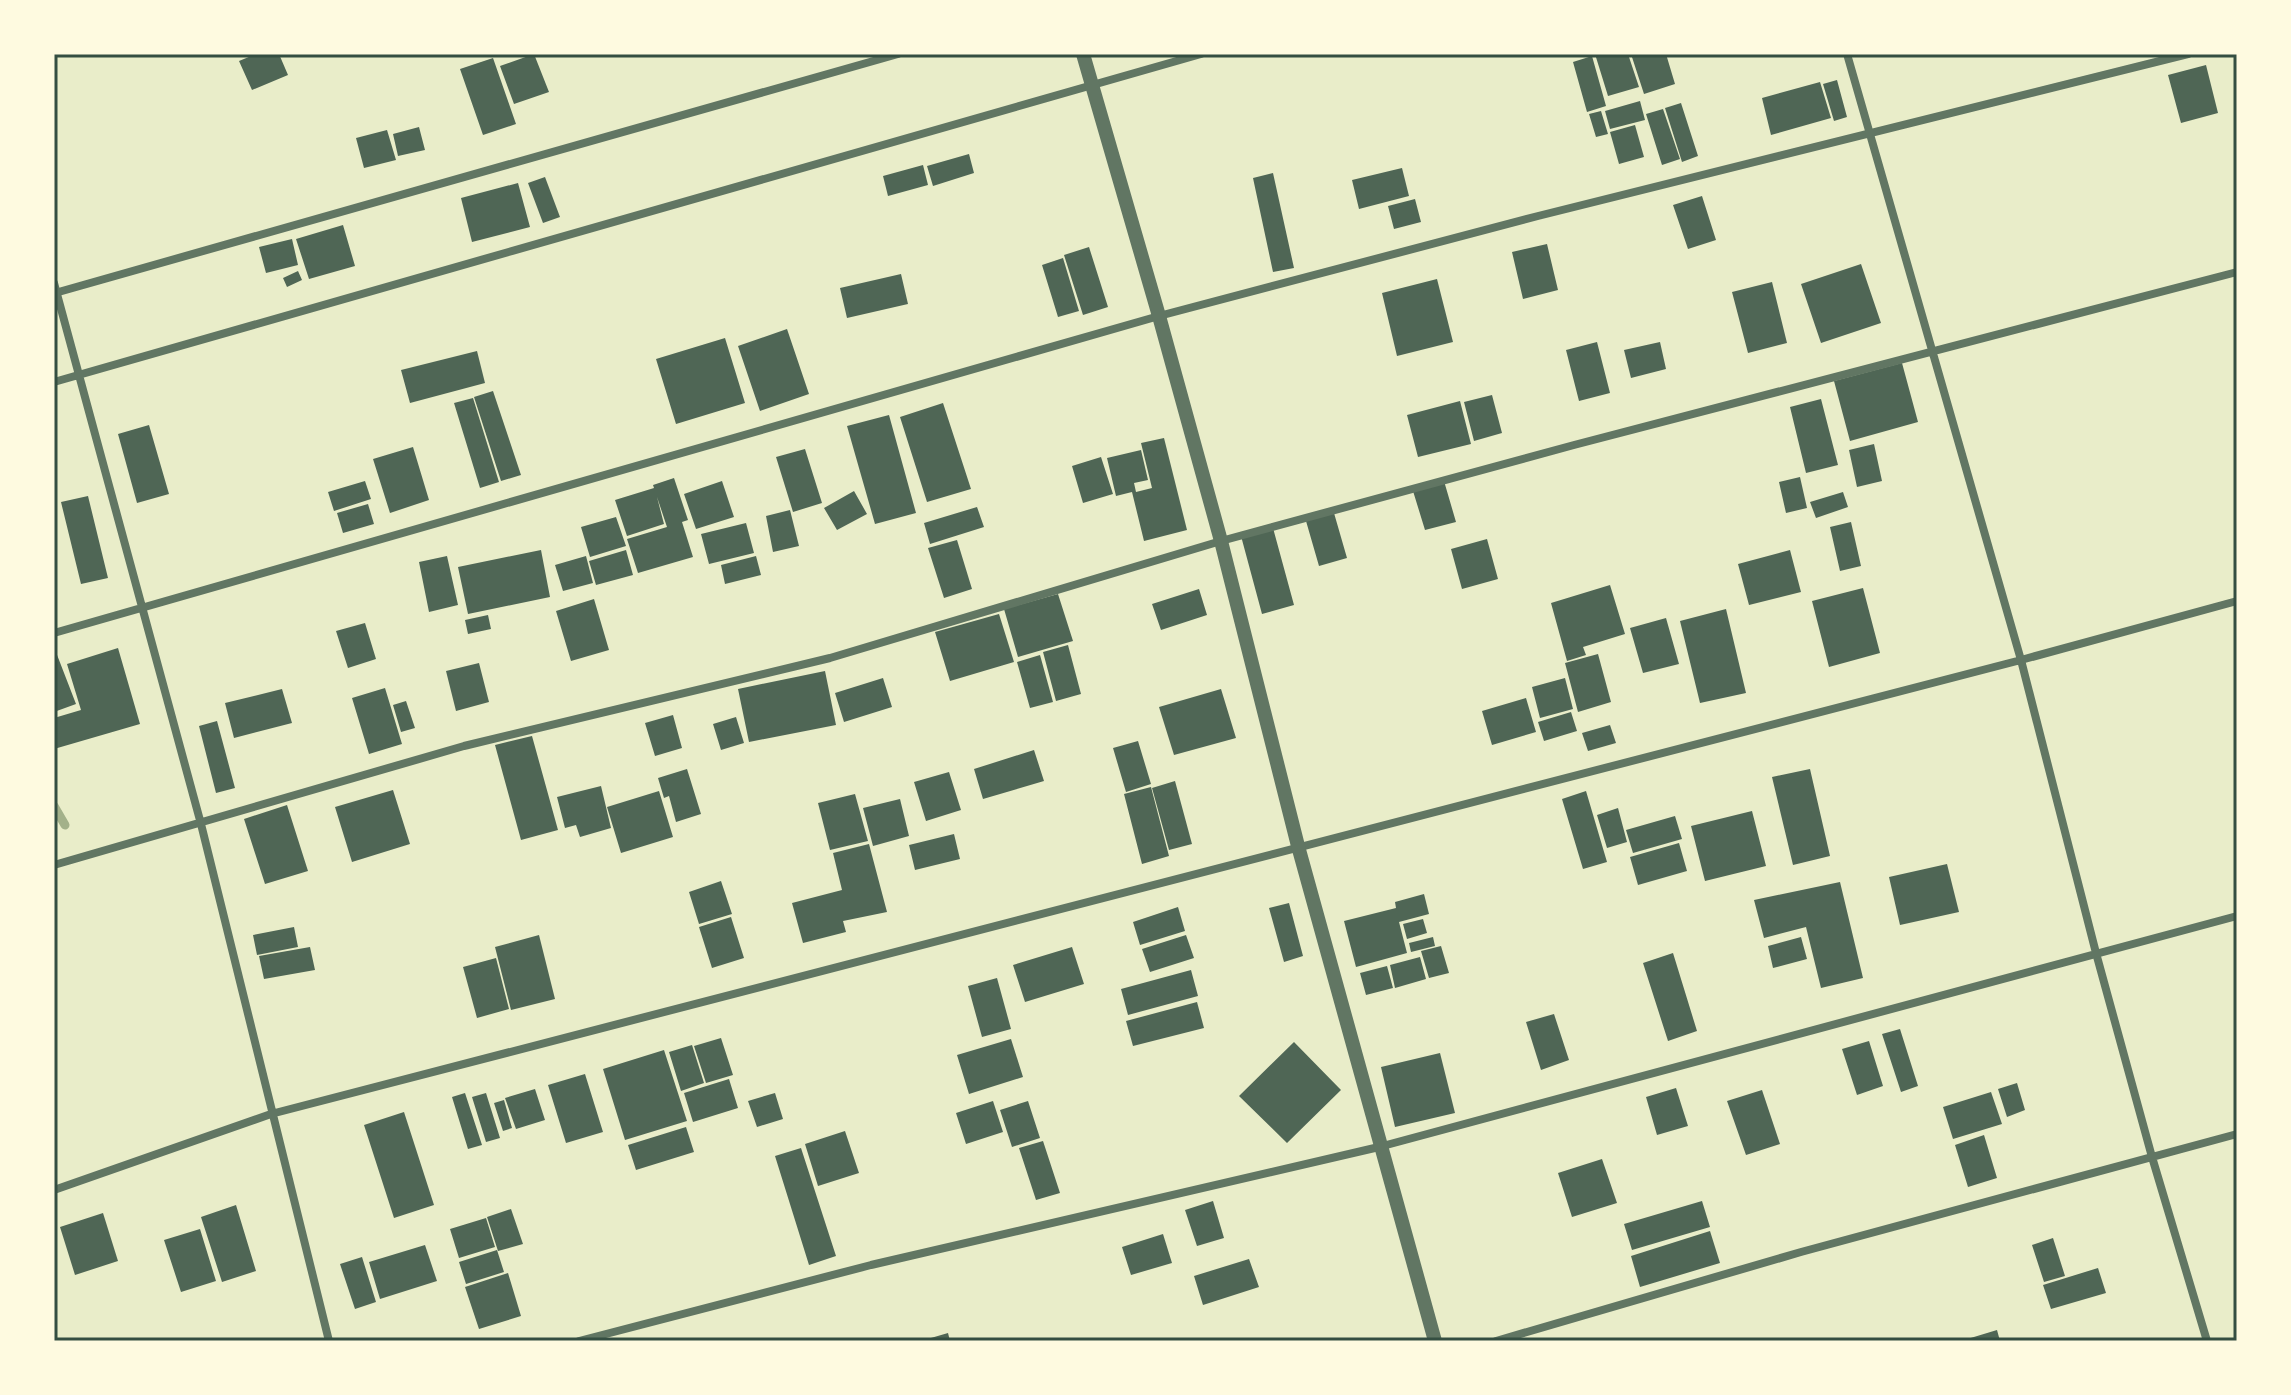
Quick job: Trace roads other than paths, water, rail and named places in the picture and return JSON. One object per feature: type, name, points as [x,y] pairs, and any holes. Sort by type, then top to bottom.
[{"type":"street","points":[[329,1341],[201,824],[55,290],[898,54]]},
{"type":"street","points":[[1083,54],[1221,541],[1298,846],[1435,1341]]},
{"type":"street","points":[[54,382],[1201,54]]},
{"type":"street","points":[[1847,54],[2021,660],[2096,953],[2207,1341]]},
{"type":"street","points":[[54,633],[1159,316],[1870,131],[2188,54]]},
{"type":"street","points":[[54,865],[464,746],[830,658],[1221,541],[2237,272]]},
{"type":"street","points":[[54,1190],[271,1114],[2021,660],[2237,601]]},
{"type":"street","points":[[579,1341],[871,1265],[1379,1147],[2237,916]]},
{"type":"street","points":[[1496,1341],[1801,1252],[2237,1134]]},
{"type":"waterway","points":[[54,806],[65,825]]}]
